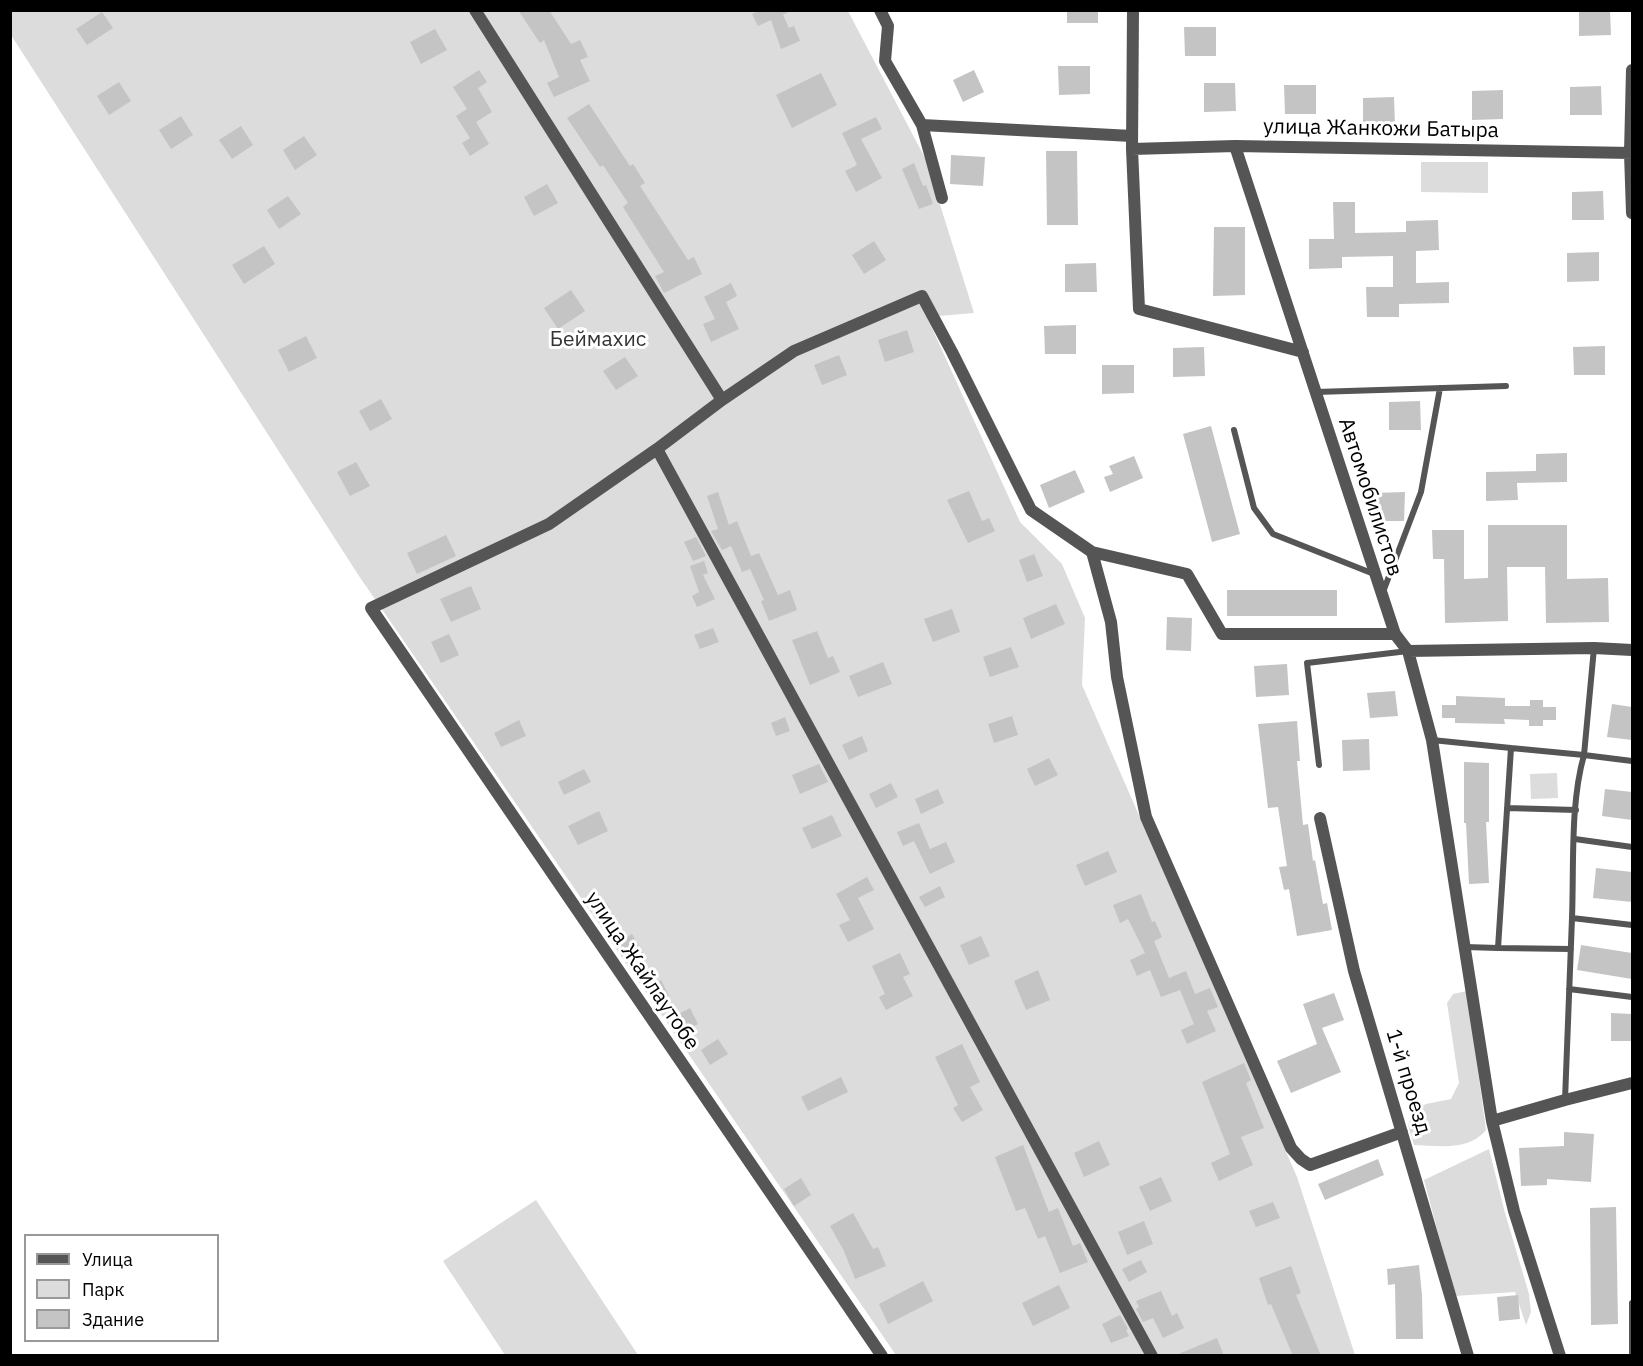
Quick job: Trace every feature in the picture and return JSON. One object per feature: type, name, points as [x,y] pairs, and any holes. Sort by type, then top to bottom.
[{"type":"street","points":[[475,10],[722,400]]},
{"type":"street","points":[[880,10],[888,26],[885,61],[922,125],[942,198]]},
{"type":"street","points":[[1133,10],[1132,142],[1139,309],[1303,352]]},
{"type":"street","points":[[1632,70],[1632,213]]},
{"type":"street","name":"улица Жанкожи Батыра","points":[[922,125],[1132,142],[1631,153]]},
{"type":"street","name":"Автомобилистов","points":[[1235,146],[1395,634],[1408,651]]},
{"type":"street","points":[[1152,1356],[657,449],[722,400],[794,351],[922,296],[1031,510],[1092,552],[1187,574],[1222,634],[1395,634]]},
{"type":"street","name":"улица Жайлаутобе","points":[[657,449],[549,524],[371,608],[882,1356]]},
{"type":"street","points":[[1092,552],[1111,622],[1117,677],[1146,817],[1292,1148],[1301,1159],[1310,1165],[1402,1132]]},
{"type":"street","points":[[1560,1356],[1514,1211],[1492,1121],[1432,740],[1408,651],[1594,648],[1632,650]]},
{"type":"street","name":"1-й проезд","points":[[1320,818],[1354,971],[1468,1356]]},
{"type":"street","points":[[1492,1121],[1632,1083]]},
{"type":"lane","points":[[1316,392],[1506,386]]},
{"type":"lane","points":[[1382,596],[1421,492],[1440,388]]},
{"type":"lane","points":[[1234,430],[1254,508],[1273,534],[1375,574]]},
{"type":"lane","points":[[1564,1100],[1576,810],[1579,773],[1584,755],[1594,648]]},
{"type":"lane","points":[[1319,765],[1307,663],[1408,651]]},
{"type":"lane","points":[[1432,740],[1632,761]]},
{"type":"lane","points":[[1498,948],[1511,748]]},
{"type":"lane","points":[[1508,808],[1576,810]]},
{"type":"lane","points":[[1575,839],[1632,847]]},
{"type":"lane","points":[[1572,918],[1632,925]]},
{"type":"lane","points":[[1465,947],[1570,949]]},
{"type":"lane","points":[[1569,989],[1632,997]]},
{"type":"lane","points":[[1632,1303],[1632,1356]]},
{"type":"green space","name":"Беймахис","points":[[11,10],[848,11],[926,160],[974,313],[927,317],[1020,522],[1062,564],[1085,618],[1082,685],[1297,1177],[1355,1355],[896,1355],[359,576],[11,35]]},
{"type":"green space","points":[[1421,162],[1488,162],[1488,193],[1421,192]]},
{"type":"green space","points":[[1557,773],[1558,798],[1531,799],[1530,774]]},
{"type":"green space","points":[[1467,991],[1486,1130],[1471,1141],[1453,1146],[1414,1145],[1408,1125],[1413,1111],[1426,1104],[1451,1099],[1459,1083],[1447,1003],[1453,994]]},
{"type":"green space","points":[[1489,1149],[1529,1294],[1531,1312],[1526,1325],[1515,1292],[1455,1296],[1424,1180]]},
{"type":"green space","points":[[536,1200],[638,1355],[505,1355],[443,1261]]},
{"type":"building","points":[[518,10],[549,10],[571,44],[580,40],[588,57],[580,60],[590,81],[554,97],[547,83],[559,77],[544,40],[540,43]]},
{"type":"building","points":[[760,10],[792,10],[783,15],[789,28],[794,26],[800,41],[781,49],[771,20],[758,26],[752,14]]},
{"type":"building","points":[[1067,10],[1098,10],[1098,23],[1067,23]]},
{"type":"building","points":[[1579,10],[1610,10],[1611,35],[1579,36]]},
{"type":"building","points":[[102,12],[113,28],[87,45],[76,29]]},
{"type":"building","points":[[1184,27],[1216,27],[1216,56],[1185,56]]},
{"type":"building","points":[[435,29],[447,50],[421,64],[410,42]]},
{"type":"building","points":[[1058,66],[1090,66],[1090,94],[1059,95]]},
{"type":"building","points":[[479,70],[487,82],[478,88],[492,112],[476,122],[489,144],[470,156],[462,143],[470,138],[456,116],[467,109],[453,87]]},
{"type":"building","points":[[974,70],[984,92],[963,102],[953,80]]},
{"type":"building","points":[[821,73],[837,105],[792,128],[776,95]]},
{"type":"building","points":[[119,82],[131,101],[109,115],[97,96]]},
{"type":"building","points":[[1204,83],[1235,83],[1236,111],[1204,112]]},
{"type":"building","points":[[1284,85],[1316,85],[1316,114],[1285,114]]},
{"type":"building","points":[[1601,86],[1602,115],[1570,115],[1570,87]]},
{"type":"building","points":[[1503,90],[1503,119],[1472,120],[1472,91]]},
{"type":"building","points":[[1394,97],[1395,126],[1363,126],[1363,98]]},
{"type":"building","points":[[589,104],[630,166],[633,164],[645,183],[640,186],[688,260],[694,257],[702,274],[664,293],[655,276],[664,272],[623,207],[628,203],[603,165],[600,167],[567,118]]},
{"type":"building","points":[[181,116],[193,135],[171,149],[159,130]]},
{"type":"building","points":[[876,117],[882,129],[861,139],[882,178],[856,192],[845,171],[857,165],[842,133]]},
{"type":"building","points":[[241,126],[253,145],[232,159],[219,140]]},
{"type":"building","points":[[304,136],[317,155],[295,170],[283,150]]},
{"type":"building","points":[[1046,151],[1077,151],[1078,225],[1047,225]]},
{"type":"building","points":[[951,155],[985,157],[983,186],[950,184]]},
{"type":"building","points":[[914,163],[933,204],[919,209],[902,169]]},
{"type":"building","points":[[547,184],[558,203],[534,216],[524,197]]},
{"type":"building","points":[[1603,191],[1604,220],[1572,220],[1572,192]]},
{"type":"building","points":[[288,196],[301,214],[279,229],[267,210]]},
{"type":"building","points":[[1333,202],[1355,202],[1355,233],[1406,232],[1406,221],[1438,220],[1439,250],[1416,251],[1416,283],[1449,282],[1449,303],[1399,304],[1399,317],[1367,317],[1366,287],[1393,287],[1393,256],[1342,257],[1342,268],[1309,269],[1309,239],[1334,239]]},
{"type":"building","points":[[1214,227],[1245,227],[1245,295],[1213,296]]},
{"type":"building","points":[[874,241],[886,260],[864,274],[852,255]]},
{"type":"building","points":[[264,246],[275,264],[244,284],[232,265]]},
{"type":"building","points":[[1599,252],[1599,281],[1567,282],[1567,253]]},
{"type":"building","points":[[1096,263],[1097,292],[1065,292],[1065,264]]},
{"type":"building","points":[[731,283],[737,296],[726,302],[739,329],[711,342],[703,324],[715,319],[704,297]]},
{"type":"building","points":[[571,290],[585,311],[558,329],[544,308]]},
{"type":"building","points":[[1076,325],[1076,354],[1045,354],[1044,326]]},
{"type":"building","points":[[907,330],[914,352],[885,362],[878,340]]},
{"type":"building","points":[[306,336],[317,358],[289,372],[278,350]]},
{"type":"building","points":[[1605,346],[1605,375],[1574,375],[1573,347]]},
{"type":"building","points":[[1204,347],[1205,376],[1173,377],[1173,348]]},
{"type":"building","points":[[839,355],[847,375],[822,385],[814,365]]},
{"type":"building","points":[[625,357],[638,376],[616,390],[603,371]]},
{"type":"building","points":[[1102,365],[1134,365],[1134,393],[1102,394]]},
{"type":"building","points":[[381,399],[392,419],[370,431],[359,411]]},
{"type":"building","points":[[1420,401],[1421,430],[1389,430],[1389,402]]},
{"type":"building","points":[[1211,426],[1240,534],[1212,542],[1183,434]]},
{"type":"building","points":[[1567,453],[1567,482],[1517,483],[1518,500],[1486,501],[1486,472],[1536,471],[1536,454]]},
{"type":"building","points":[[1134,456],[1143,478],[1110,492],[1104,477],[1113,474],[1109,466]]},
{"type":"building","points":[[356,462],[370,486],[350,496],[337,472]]},
{"type":"building","points":[[1075,470],[1085,492],[1049,508],[1040,485]]},
{"type":"building","points":[[969,491],[982,521],[989,518],[995,531],[968,543],[947,500]]},
{"type":"building","points":[[718,492],[729,525],[737,521],[751,556],[759,553],[778,595],[790,590],[797,610],[769,621],[761,601],[764,600],[750,569],[742,572],[731,546],[722,550],[711,531],[718,529],[707,496]]},
{"type":"building","points":[[1405,492],[1404,521],[1374,521],[1374,493]]},
{"type":"building","points":[[1488,525],[1567,525],[1567,579],[1608,578],[1609,622],[1546,623],[1545,567],[1507,567],[1508,621],[1445,623],[1444,559],[1433,559],[1432,530],[1464,530],[1464,579],[1488,578]]},
{"type":"building","points":[[446,535],[456,556],[417,574],[407,553]]},
{"type":"building","points":[[696,537],[706,556],[693,561],[684,542]]},
{"type":"building","points":[[1034,554],[1043,576],[1027,582],[1019,560]]},
{"type":"building","points":[[704,561],[708,573],[703,575],[715,599],[697,607],[692,596],[699,592],[690,566]]},
{"type":"building","points":[[471,586],[481,609],[451,622],[440,599]]},
{"type":"building","points":[[1227,590],[1337,590],[1337,616],[1227,616]]},
{"type":"building","points":[[1056,604],[1065,624],[1031,639],[1023,618]]},
{"type":"building","points":[[952,609],[960,632],[933,642],[924,619]]},
{"type":"building","points":[[1167,617],[1192,618],[1191,651],[1166,650]]},
{"type":"building","points":[[713,628],[719,642],[700,649],[694,635]]},
{"type":"building","points":[[817,631],[828,658],[833,656],[840,672],[810,685],[792,640]]},
{"type":"building","points":[[449,634],[459,655],[441,663],[431,642]]},
{"type":"building","points":[[1011,647],[1019,667],[990,677],[983,657]]},
{"type":"building","points":[[883,662],[892,684],[858,697],[849,676]]},
{"type":"building","points":[[1287,664],[1289,695],[1256,697],[1254,666]]},
{"type":"building","points":[[1395,691],[1398,716],[1370,718],[1367,693]]},
{"type":"building","points":[[1456,696],[1505,698],[1505,706],[1530,706],[1530,700],[1543,700],[1543,707],[1556,707],[1556,720],[1543,720],[1543,726],[1529,726],[1529,720],[1504,719],[1505,724],[1455,723],[1455,718],[1442,718],[1442,705],[1456,705]]},
{"type":"building","points":[[1612,704],[1632,707],[1632,740],[1607,737]]},
{"type":"building","points":[[1012,716],[1018,735],[994,743],[988,724]]},
{"type":"building","points":[[785,717],[790,731],[776,736],[771,723]]},
{"type":"building","points":[[519,720],[526,736],[501,747],[494,733]]},
{"type":"building","points":[[1297,721],[1300,761],[1297,761],[1303,825],[1308,824],[1313,861],[1315,860],[1323,904],[1327,903],[1332,930],[1297,936],[1289,889],[1284,890],[1279,867],[1287,866],[1278,807],[1268,808],[1258,724]]},
{"type":"building","points":[[862,736],[868,751],[849,760],[842,745]]},
{"type":"building","points":[[1369,739],[1370,770],[1343,771],[1342,740]]},
{"type":"building","points":[[1049,758],[1058,775],[1035,786],[1027,769]]},
{"type":"building","points":[[1464,762],[1489,763],[1489,822],[1486,822],[1489,883],[1469,884],[1466,823],[1464,823]]},
{"type":"building","points":[[819,764],[828,782],[800,794],[792,775]]},
{"type":"building","points":[[584,769],[591,782],[564,795],[558,782]]},
{"type":"building","points":[[891,783],[898,797],[876,808],[869,794]]},
{"type":"building","points":[[938,789],[944,803],[921,814],[915,799]]},
{"type":"building","points":[[1605,789],[1632,792],[1632,820],[1602,816]]},
{"type":"building","points":[[599,811],[608,831],[578,845],[568,826]]},
{"type":"building","points":[[832,815],[842,836],[812,849],[802,828]]},
{"type":"building","points":[[919,823],[930,849],[946,842],[955,862],[930,874],[914,841],[903,846],[897,832]]},
{"type":"building","points":[[1108,851],[1117,872],[1085,886],[1076,865]]},
{"type":"building","points":[[1596,868],[1632,872],[1632,902],[1593,898]]},
{"type":"building","points":[[867,877],[874,890],[858,898],[874,929],[848,942],[839,925],[850,920],[836,894]]},
{"type":"building","points":[[940,886],[945,897],[925,907],[919,897]]},
{"type":"building","points":[[1141,894],[1152,922],[1155,921],[1162,937],[1154,941],[1169,978],[1186,971],[1195,994],[1210,988],[1218,1007],[1207,1011],[1216,1031],[1187,1044],[1181,1030],[1194,1024],[1180,990],[1161,997],[1150,970],[1137,976],[1130,960],[1145,953],[1128,919],[1120,923],[1113,905]]},
{"type":"building","points":[[607,903],[616,921],[604,928],[594,910]]},
{"type":"building","points":[[632,934],[643,953],[630,961],[619,942]]},
{"type":"building","points":[[981,936],[990,956],[969,965],[960,945]]},
{"type":"building","points":[[1581,945],[1632,953],[1632,979],[1577,970]]},
{"type":"building","points":[[900,953],[910,974],[903,977],[913,996],[886,1010],[879,997],[885,994],[872,966]]},
{"type":"building","points":[[1038,970],[1050,1000],[1026,1010],[1014,981]]},
{"type":"building","points":[[661,980],[669,996],[654,1004],[646,988]]},
{"type":"building","points":[[1334,993],[1344,1020],[1322,1028],[1341,1072],[1291,1093],[1277,1061],[1317,1044],[1303,1004]]},
{"type":"building","points":[[690,1008],[698,1024],[685,1031],[677,1015]]},
{"type":"building","points":[[1611,1013],[1632,1014],[1632,1041],[1611,1041]]},
{"type":"building","points":[[718,1039],[728,1054],[710,1065],[701,1050]]},
{"type":"building","points":[[962,1044],[980,1082],[970,1087],[983,1110],[962,1122],[953,1108],[958,1105],[935,1057]]},
{"type":"building","points":[[1244,1063],[1251,1080],[1246,1083],[1264,1128],[1241,1137],[1253,1165],[1219,1181],[1211,1163],[1230,1154],[1202,1082]]},
{"type":"building","points":[[841,1077],[848,1092],[808,1111],[801,1097]]},
{"type":"building","points":[[1564,1132],[1594,1134],[1591,1182],[1547,1179],[1547,1185],[1521,1186],[1519,1148],[1564,1146]]},
{"type":"building","points":[[1099,1141],[1110,1165],[1084,1177],[1074,1153]]},
{"type":"building","points":[[1023,1145],[1049,1212],[1058,1208],[1073,1246],[1080,1243],[1088,1262],[1060,1273],[1045,1236],[1038,1239],[1025,1208],[1016,1211],[995,1157]]},
{"type":"building","points":[[1378,1159],[1384,1175],[1325,1200],[1318,1184]]},
{"type":"building","points":[[1161,1177],[1172,1201],[1150,1211],[1139,1187]]},
{"type":"building","points":[[801,1178],[811,1195],[794,1206],[784,1189]]},
{"type":"building","points":[[1273,1202],[1280,1218],[1256,1227],[1249,1211]]},
{"type":"building","points":[[1616,1207],[1618,1324],[1591,1325],[1590,1208]]},
{"type":"building","points":[[853,1213],[873,1249],[878,1247],[886,1266],[855,1279],[844,1251],[830,1226]]},
{"type":"building","points":[[1144,1221],[1153,1244],[1127,1255],[1118,1232]]},
{"type":"building","points":[[1141,1260],[1147,1272],[1129,1282],[1122,1269]]},
{"type":"building","points":[[1419,1265],[1423,1339],[1396,1339],[1395,1284],[1388,1285],[1387,1269]]},
{"type":"building","points":[[1291,1266],[1301,1293],[1296,1295],[1321,1356],[1293,1356],[1271,1304],[1268,1305],[1259,1278]]},
{"type":"building","points":[[923,1281],[933,1301],[888,1324],[879,1304]]},
{"type":"building","points":[[1059,1285],[1070,1308],[1033,1326],[1022,1303]]},
{"type":"building","points":[[1161,1291],[1172,1316],[1177,1313],[1184,1328],[1163,1338],[1153,1318],[1143,1322],[1136,1309],[1139,1307],[1136,1301]]},
{"type":"building","points":[[1518,1295],[1520,1319],[1499,1321],[1497,1297]]},
{"type":"building","points":[[1120,1315],[1128,1329],[1126,1330],[1129,1336],[1111,1343],[1102,1324]]},
{"type":"building","points":[[1217,1338],[1224,1356],[1176,1356],[1176,1355]]}]
